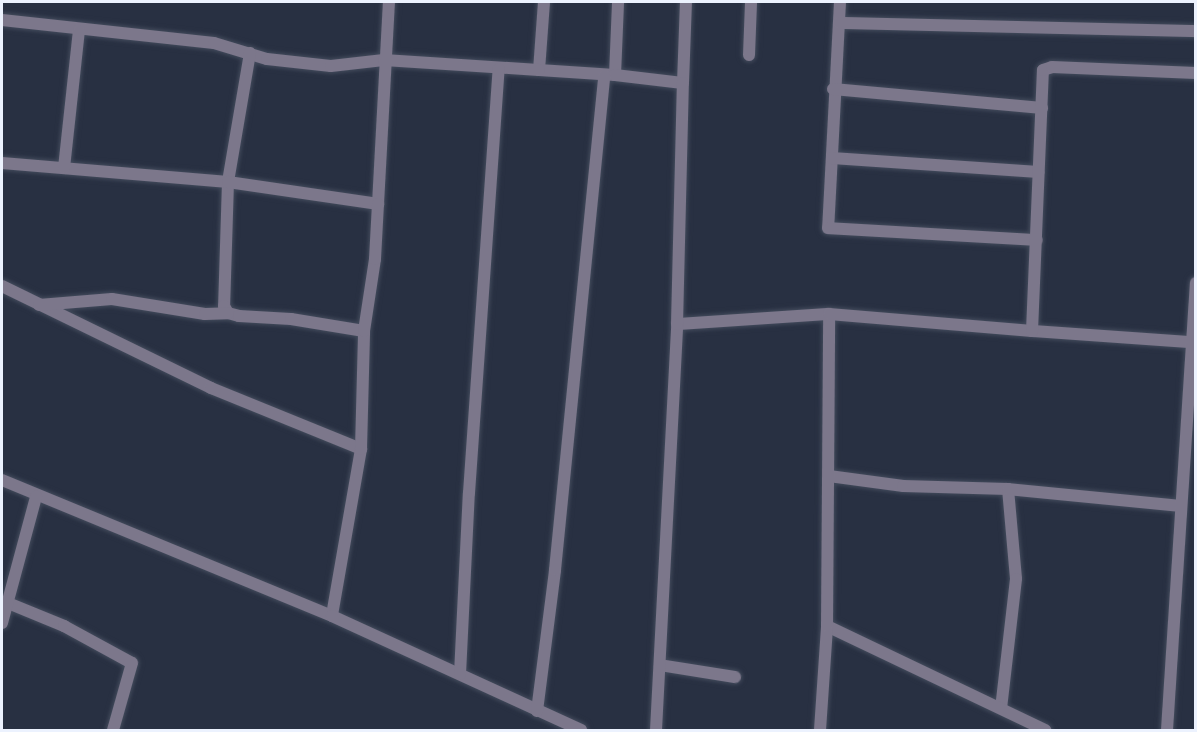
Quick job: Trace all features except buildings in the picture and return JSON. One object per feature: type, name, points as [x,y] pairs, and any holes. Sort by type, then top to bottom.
[{"type":"street","points":[[332,616],[361,449],[364,332],[375,259],[384,60],[389,2]]},
{"type":"street","points":[[539,70],[544,2]]},
{"type":"street","points":[[537,711],[555,570],[618,2]]},
{"type":"street","points":[[656,730],[676,324],[686,2]]},
{"type":"street","points":[[749,55],[751,2]]},
{"type":"street","points":[[840,2],[833,89],[832,158],[825,219],[832,231],[1037,240]]},
{"type":"street","points":[[2,20],[79,31],[214,43],[279,61],[331,66],[384,60],[610,75],[682,83]]},
{"type":"street","points":[[839,23],[1196,31]]},
{"type":"street","points":[[64,168],[79,31]]},
{"type":"street","points":[[228,313],[224,306],[223,263],[228,182],[250,53]]},
{"type":"street","points":[[1032,331],[1043,70],[1047,68],[1196,73]]},
{"type":"street","points":[[460,674],[468,493],[500,69]]},
{"type":"street","points":[[833,89],[1042,108]]},
{"type":"street","points":[[832,158],[1040,172]]},
{"type":"street","points":[[2,163],[228,182],[378,204]]},
{"type":"street","points":[[1167,730],[1190,342],[1196,284]]},
{"type":"street","points":[[2,286],[211,388],[361,449]]},
{"type":"street","points":[[39,304],[104,299],[205,314],[228,313],[364,332]]},
{"type":"street","points":[[676,324],[829,314],[1190,342]]},
{"type":"street","points":[[820,730],[826,626],[829,314]]},
{"type":"street","points":[[829,476],[903,486],[1008,489],[1180,506]]},
{"type":"street","points":[[2,480],[36,497],[332,616],[581,730]]},
{"type":"street","points":[[1001,708],[1016,579],[1008,489]]},
{"type":"street","points":[[2,623],[36,497]]},
{"type":"street","points":[[8,603],[64,626],[132,663],[113,730]]},
{"type":"street","points":[[826,626],[1045,730]]},
{"type":"street","points":[[660,664],[735,677]]}]
